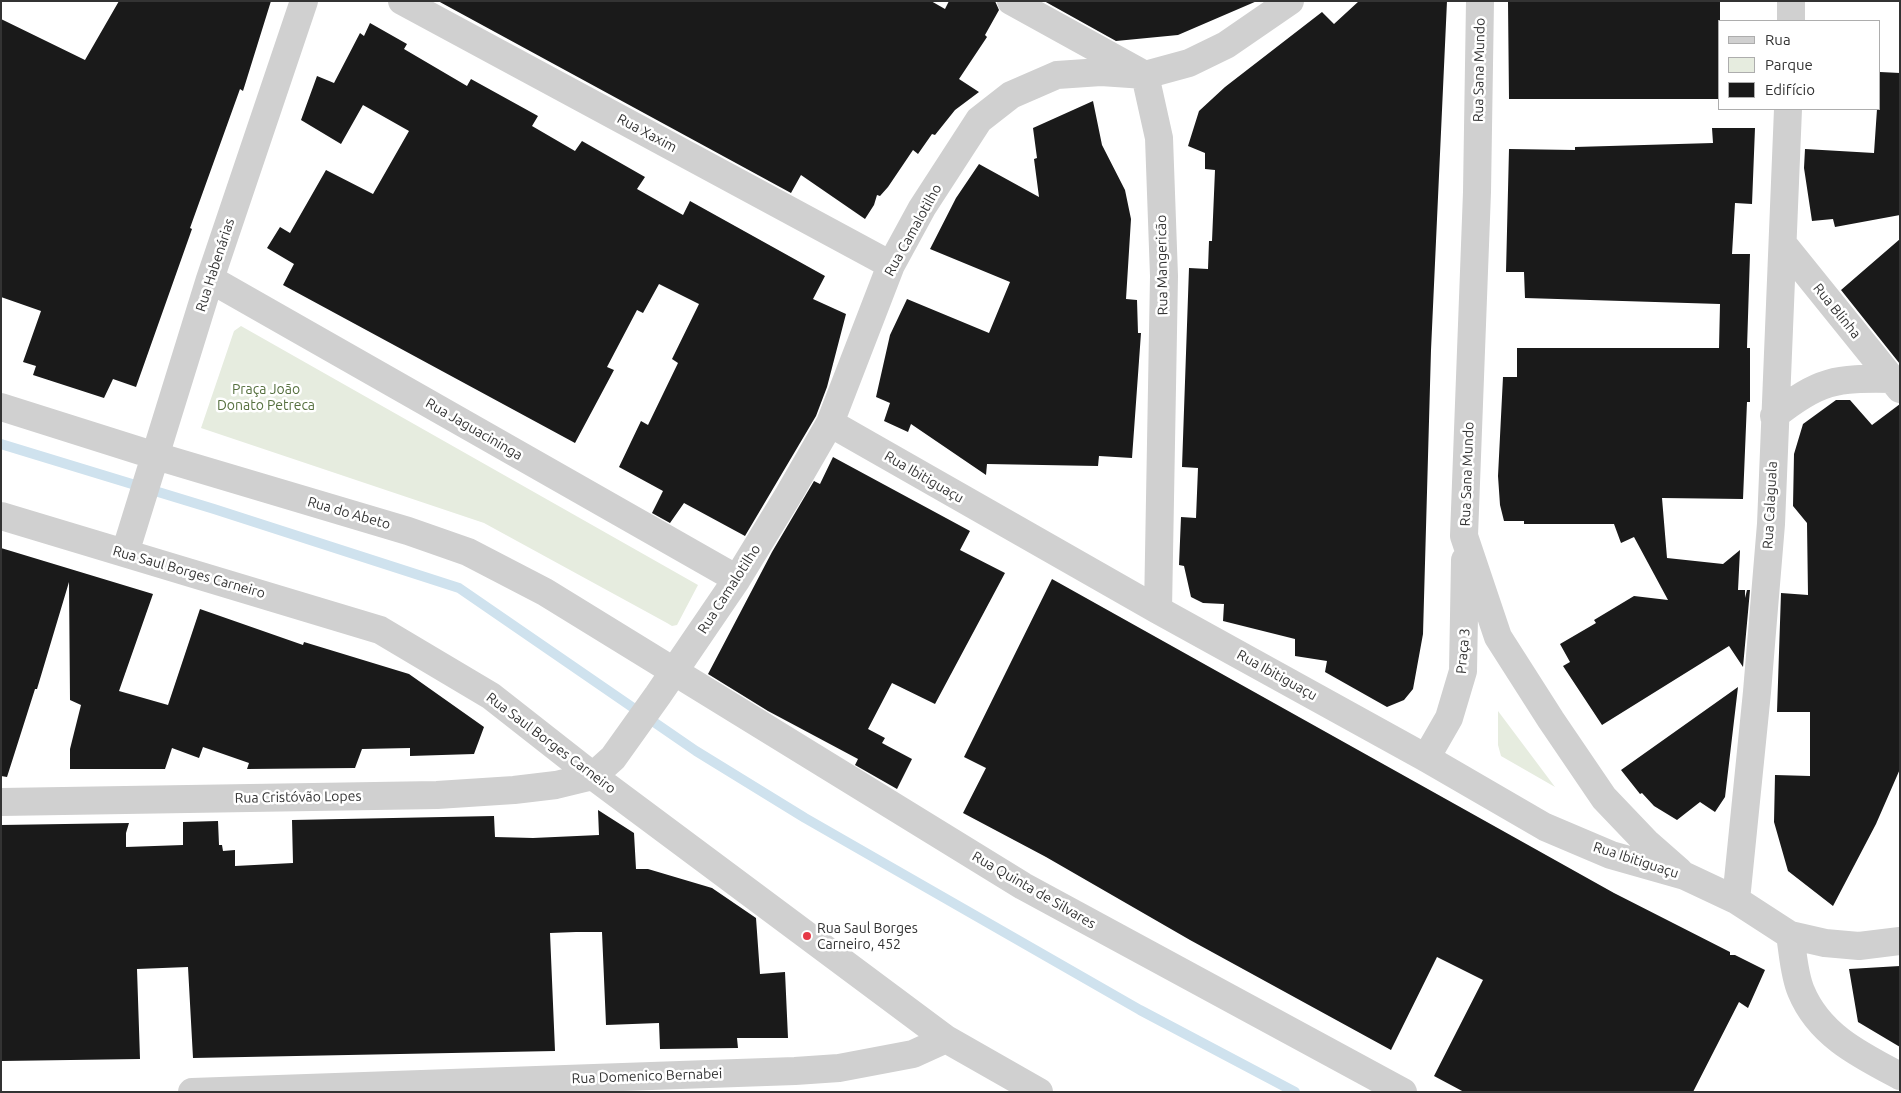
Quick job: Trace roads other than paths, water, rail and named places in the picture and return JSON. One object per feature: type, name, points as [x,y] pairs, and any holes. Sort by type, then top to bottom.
[{"type":"street","name":"Rua Habenárias","points":[[129,542],[210,279],[304,1]]},
{"type":"street","name":"Rua Xaxim","points":[[402,1],[891,265]]},
{"type":"street","points":[[1010,1],[1145,75]]},
{"type":"street","name":"Rua Camalotilho","points":[[603,767],[658,695],[738,579],[830,423],[891,265],[922,208],[979,120],[1011,95],[1057,74],[1101,72],[1145,75],[1189,63],[1226,45],[1290,1]]},
{"type":"street","name":"Rua Sana Mundo","points":[[1480,1],[1477,192],[1464,536],[1498,637],[1551,720],[1604,798],[1646,842],[1685,876]]},
{"type":"street","points":[[1791,1],[1791,20]]},
{"type":"street","name":"Rua Mangericão","points":[[1145,75],[1159,138],[1164,276],[1158,610]]},
{"type":"street","name":"Rua Calaguala","points":[[1736,900],[1757,692],[1769,544],[1784,244],[1788,110]]},
{"type":"street","name":"Rua Blinha","points":[[1784,244],[1896,384]]},
{"type":"street","name":"Rua Jaguacininga","points":[[210,279],[738,579]]},
{"type":"street","name":"Rua Blinha","points":[[1774,416],[1799,396],[1825,384],[1849,378],[1896,384]]},
{"type":"street","name":"Rua do Abeto","points":[[1,407],[154,464],[408,531],[468,552],[545,592],[675,670]]},
{"type":"street","name":"Rua Ibitiguaçu","points":[[830,423],[1158,610],[1426,758],[1545,828],[1611,855],[1685,876],[1736,900]]},
{"type":"street","name":"Rua Saul Borges Carneiro","points":[[2,516],[129,542],[380,630],[491,696],[603,767],[946,1039],[1039,1092]]},
{"type":"street","name":"Praça 3","points":[[1426,758],[1449,718],[1463,671],[1465,622],[1464,536]]},
{"type":"street","name":"Rua Quinta de Silvares","points":[[675,670],[1024,886],[1403,1092]]},
{"type":"street","name":"Rua Cristóvão Lopes","points":[[1,802],[437,795],[531,788],[603,767]]},
{"type":"street","points":[[1736,900],[1790,935],[1824,943],[1859,946],[1900,941]]},
{"type":"street","points":[[1790,935],[1800,991],[1820,1025],[1852,1051],[1900,1076]]},
{"type":"street","name":"Rua Domenico Bernabei","points":[[192,1092],[839,1068],[913,1054],[946,1039]]},
{"type":"waterway","points":[[1,444],[214,509],[459,588],[696,751],[805,818],[1140,1010],[1295,1092]]},
{"type":"place","name":"Rua Saul Borges Carneiro, 452","points":[[807,936]]},
{"type":"park label","name":"Praça João Donato Petreca","points":[[266,398]]}]
